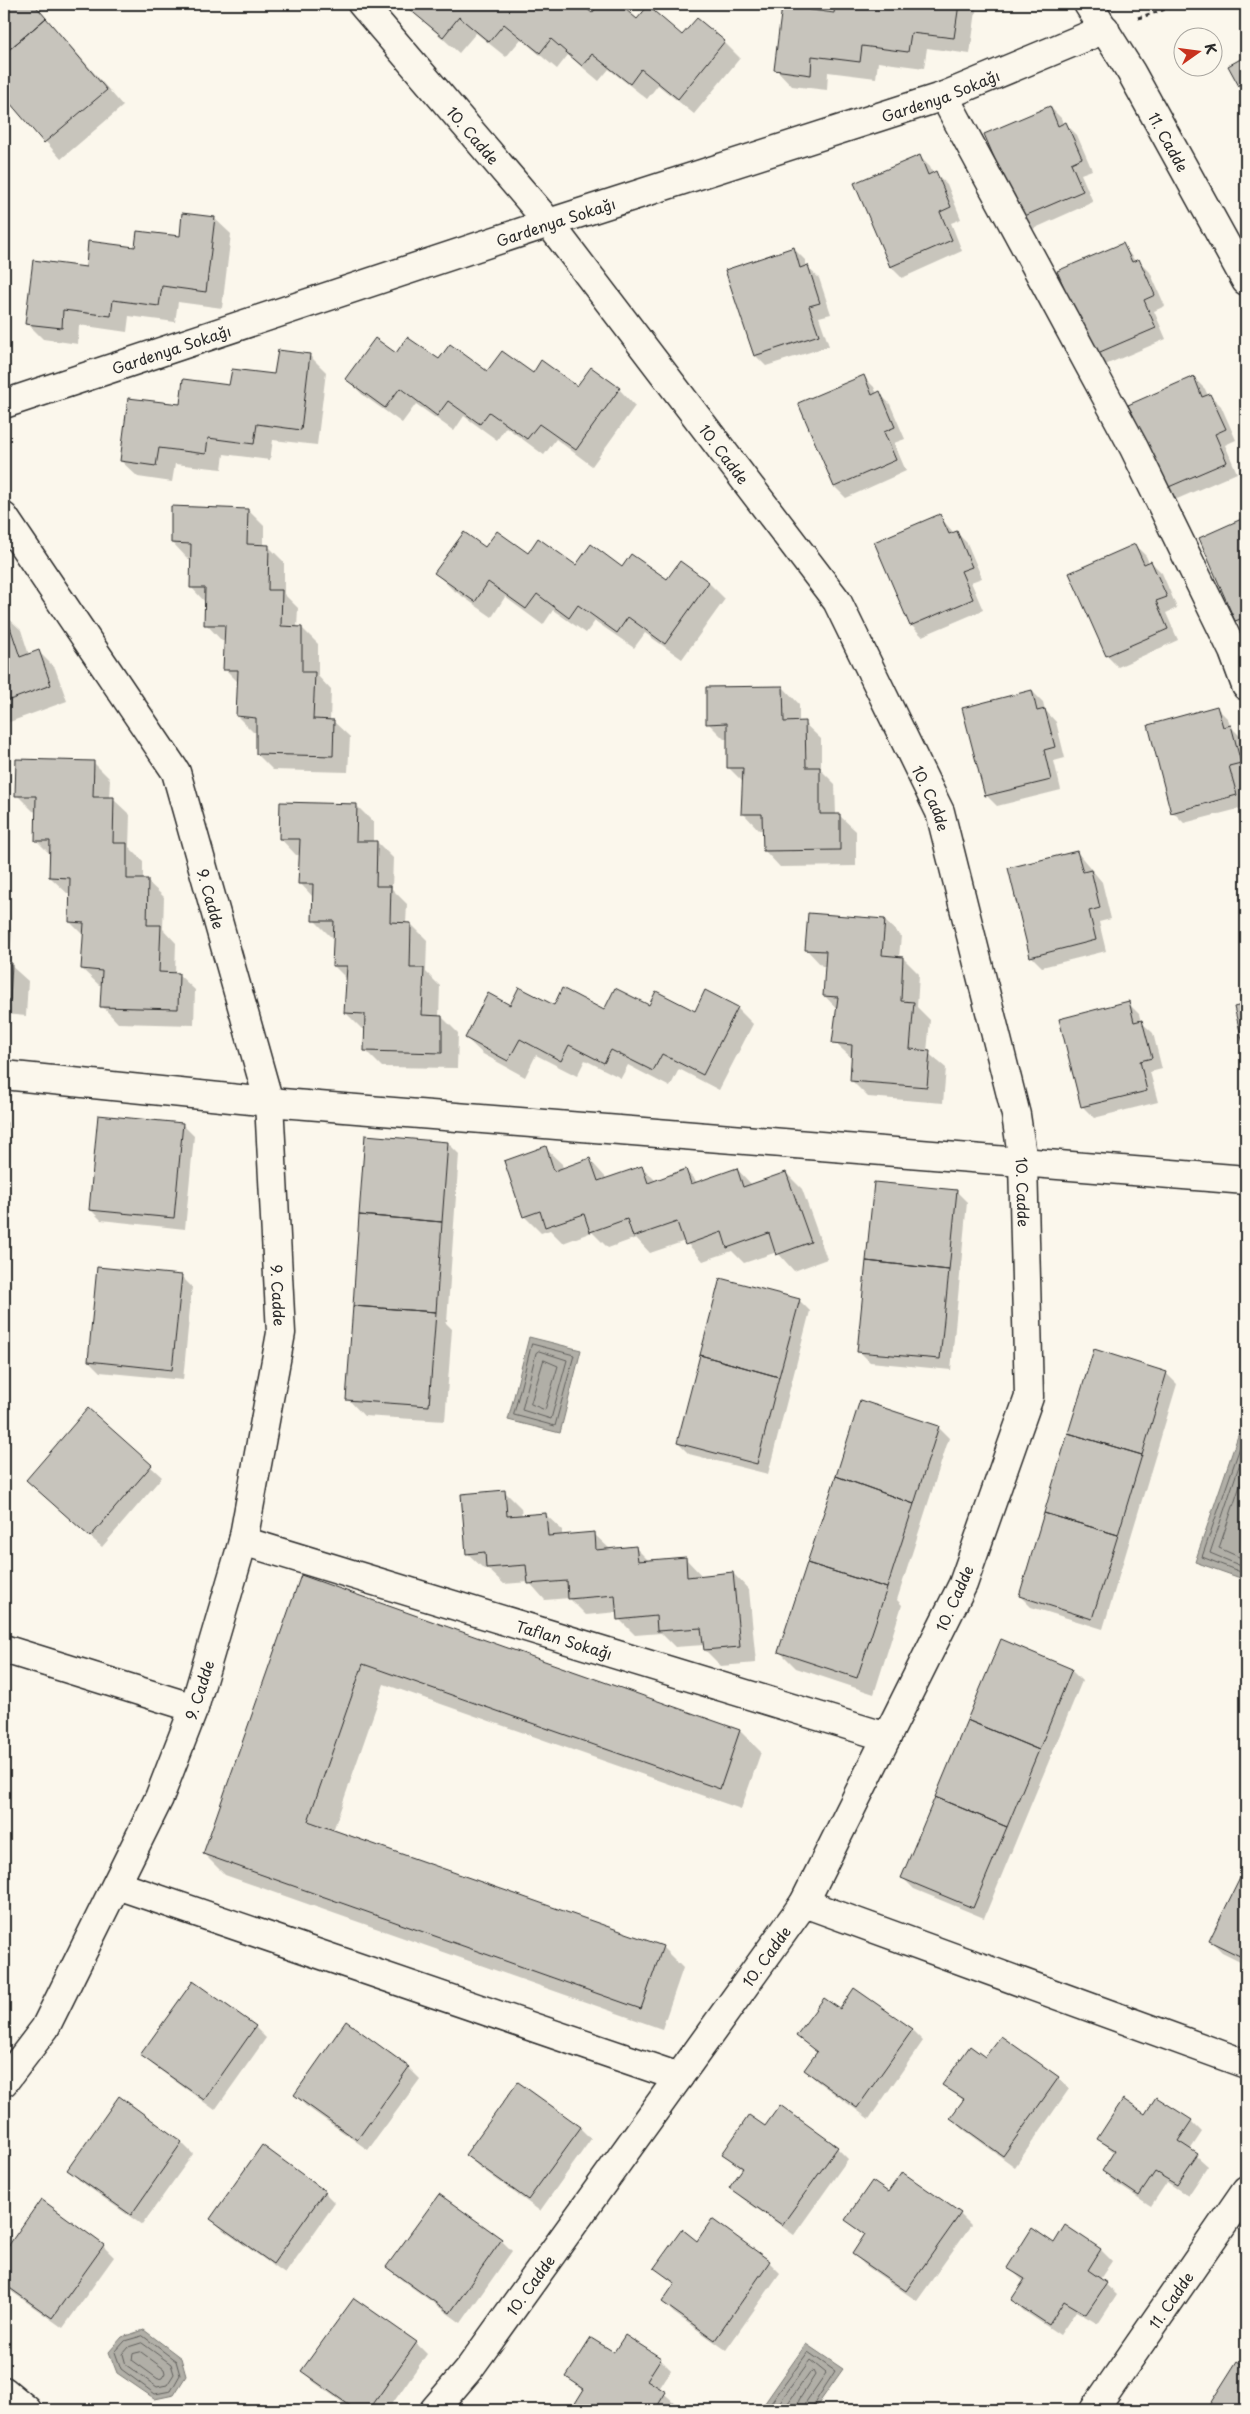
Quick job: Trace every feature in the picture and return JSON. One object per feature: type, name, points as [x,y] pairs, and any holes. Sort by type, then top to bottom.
[{"type":"street","name":"10. Cadde","points":[[362,4],[549,223],[837,601],[940,812],[1016,1115],[1024,1162],[1029,1397],[963,1584],[804,1903],[469,2369],[434,2410]]},
{"type":"street","name":"11. Cadde","points":[[1088,4],[1104,29],[1246,282]]},
{"type":"street","name":"Gardenya Sokağı","points":[[4,404],[549,223],[944,96],[1104,29]]},
{"type":"street","points":[[944,96],[1134,448],[1233,651],[1246,686]]},
{"type":"street","name":"9. Cadde","points":[[4,517],[176,772],[269,1102],[281,1333],[243,1541],[194,1708],[159,1798],[45,2028],[4,2082]]},
{"type":"street","points":[[4,1075],[269,1102],[1246,1180]]},
{"type":"street","name":"Taflan Sokağı","points":[[243,1541],[887,1737]]},
{"type":"street","points":[[4,1649],[194,1708]]},
{"type":"street","points":[[117,1884],[679,2077]]},
{"type":"street","points":[[804,1903],[1246,2064]]},
{"type":"street","name":"11. Cadde","points":[[1094,2410],[1246,2190]]},
{"type":"street","points":[[4,2391],[27,2410]]},
{"type":"path","points":[[1104,29],[1181,4]]},
{"type":"water","points":[[529,1337],[581,1350],[560,1433],[508,1420]]},
{"type":"water","points":[[1242,1424],[1246,1425],[1246,1580],[1195,1562]]},
{"type":"water","points":[[144,2330],[181,2358],[186,2376],[174,2395],[155,2399],[117,2373],[109,2352],[122,2337]]},
{"type":"water","points":[[806,2344],[843,2369],[814,2410],[760,2410]]},
{"type":"building","points":[[4,4],[34,4],[46,18],[4,54]]},
{"type":"building","points":[[413,4],[581,4],[592,13],[600,4],[619,4],[637,19],[648,6],[682,35],[697,18],[725,41],[678,99],[641,69],[630,84],[592,54],[582,66],[551,39],[540,53],[504,24],[489,42],[459,17],[443,37],[409,9]]},
{"type":"building","points":[[835,4],[959,4],[954,38],[911,33],[908,52],[862,46],[860,62],[812,56],[811,75],[774,70],[782,6],[834,13]]},
{"type":"building","points":[[46,18],[107,90],[44,143],[4,96],[4,54]]},
{"type":"building","points":[[1246,56],[1246,99],[1228,66]]},
{"type":"building","points":[[1050,106],[1058,126],[1066,122],[1082,158],[1071,163],[1083,191],[1020,218],[984,134]]},
{"type":"building","points":[[920,155],[928,175],[936,171],[951,207],[940,212],[952,240],[890,267],[854,183]]},
{"type":"building","points":[[182,213],[215,217],[206,292],[162,286],[159,306],[113,300],[111,316],[63,310],[62,328],[25,324],[33,260],[86,267],[88,241],[135,247],[137,231],[180,236]]},
{"type":"building","points":[[1123,243],[1132,262],[1139,259],[1155,295],[1144,300],[1156,328],[1093,355],[1057,271]]},
{"type":"building","points":[[794,247],[800,268],[808,265],[820,303],[809,306],[819,335],[754,356],[725,270]]},
{"type":"building","points":[[407,337],[439,359],[450,344],[487,371],[502,351],[533,373],[541,360],[577,386],[591,367],[620,388],[576,450],[539,424],[527,439],[489,412],[480,424],[448,401],[437,416],[400,388],[385,408],[345,379],[375,338],[396,353]]},
{"type":"building","points":[[278,350],[310,354],[301,430],[257,424],[254,444],[208,438],[206,454],[159,448],[156,466],[120,461],[128,398],[180,404],[183,379],[229,385],[232,369],[274,374]]},
{"type":"building","points":[[864,375],[872,395],[880,391],[895,427],[884,432],[896,460],[834,487],[798,403]]},
{"type":"building","points":[[1194,376],[1202,397],[1210,394],[1226,429],[1215,434],[1227,462],[1164,489],[1128,405]]},
{"type":"building","points":[[171,506],[248,509],[247,544],[269,545],[268,590],[282,590],[281,626],[302,627],[302,672],[315,672],[313,719],[334,720],[333,756],[256,754],[256,718],[236,716],[238,670],[223,670],[225,625],[204,625],[205,588],[190,588],[191,544],[171,543]]},
{"type":"building","points":[[940,514],[949,534],[957,531],[972,567],[961,571],[973,599],[910,626],[874,542]]},
{"type":"building","points":[[1246,517],[1246,617],[1235,621],[1199,538]]},
{"type":"building","points":[[497,531],[528,553],[538,538],[576,565],[591,544],[622,567],[631,554],[667,579],[680,561],[709,582],[665,644],[628,617],[617,633],[578,605],[569,618],[537,594],[526,609],[488,582],[475,602],[434,573],[464,532],[485,547]]},
{"type":"building","points":[[1135,544],[1144,564],[1151,561],[1167,597],[1156,601],[1168,629],[1106,656],[1069,573]]},
{"type":"building","points":[[5,612],[20,657],[39,650],[51,685],[4,702]]},
{"type":"building","points":[[783,686],[784,722],[805,721],[806,767],[820,767],[820,814],[840,814],[840,850],[763,851],[762,814],[741,814],[743,768],[727,768],[727,723],[706,724],[706,687]]},
{"type":"building","points":[[1032,690],[1037,711],[1045,709],[1055,747],[1044,750],[1051,780],[985,796],[962,708]]},
{"type":"building","points":[[1217,706],[1223,727],[1231,725],[1241,763],[1229,766],[1237,795],[1171,813],[1148,725]]},
{"type":"building","points":[[16,759],[94,761],[93,797],[114,797],[113,843],[127,843],[127,879],[148,879],[147,925],[161,925],[159,972],[179,973],[178,1009],[100,1007],[102,971],[81,969],[84,923],[69,922],[70,878],[49,877],[50,841],[35,841],[36,796],[15,796]]},
{"type":"building","points":[[280,802],[357,804],[356,841],[377,841],[376,886],[391,886],[390,922],[411,923],[410,968],[424,968],[422,1015],[442,1016],[442,1053],[364,1051],[365,1014],[344,1013],[347,966],[332,966],[334,921],[312,921],[313,884],[298,884],[300,839],[279,839]]},
{"type":"building","points":[[1077,851],[1083,872],[1091,870],[1100,908],[1089,911],[1096,940],[1030,957],[1008,868]]},
{"type":"building","points":[[808,913],[885,919],[882,955],[903,957],[901,1001],[914,1002],[910,1049],[930,1051],[927,1087],[850,1081],[852,1045],[832,1043],[838,997],[823,996],[826,951],[805,950]]},
{"type":"building","points":[[4,963],[12,963],[10,1000],[4,999]]},
{"type":"building","points":[[519,987],[554,1005],[562,988],[604,1010],[615,988],[649,1005],[656,991],[695,1011],[705,990],[738,1007],[703,1075],[662,1054],[653,1071],[611,1050],[604,1063],[569,1045],[561,1061],[520,1039],[508,1061],[465,1038],[488,993],[510,1005]]},
{"type":"building","points":[[1129,1001],[1134,1022],[1142,1020],[1152,1058],[1140,1061],[1147,1091],[1081,1107],[1059,1019]]},
{"type":"building","points":[[1246,1004],[1246,1056],[1234,1007]]},
{"type":"building","points":[[98,1115],[183,1123],[174,1218],[89,1210]]},
{"type":"building","points":[[365,1135],[448,1142],[442,1222],[359,1215]]},
{"type":"building","points":[[546,1146],[554,1171],[590,1158],[598,1181],[642,1166],[648,1183],[686,1169],[691,1184],[737,1168],[743,1187],[786,1172],[811,1242],[776,1255],[769,1233],[727,1248],[722,1232],[685,1245],[677,1222],[633,1237],[627,1219],[590,1232],[584,1214],[545,1227],[540,1211],[523,1217],[504,1161]]},
{"type":"building","points":[[874,1182],[957,1190],[949,1270],[866,1261]]},
{"type":"building","points":[[359,1215],[442,1222],[436,1312],[353,1306]]},
{"type":"building","points":[[866,1261],[949,1270],[940,1359],[857,1352]]},
{"type":"building","points":[[97,1267],[182,1275],[172,1370],[88,1361]]},
{"type":"building","points":[[720,1278],[800,1299],[779,1377],[700,1355]]},
{"type":"building","points":[[353,1306],[436,1312],[429,1406],[346,1400]]},
{"type":"building","points":[[1094,1349],[1167,1372],[1142,1455],[1068,1433]]},
{"type":"building","points":[[700,1355],[779,1377],[757,1464],[677,1443]]},
{"type":"building","points":[[860,1400],[939,1426],[914,1504],[836,1476]]},
{"type":"building","points":[[88,1408],[152,1465],[90,1537],[26,1480]]},
{"type":"building","points":[[1068,1433],[1142,1455],[1118,1535],[1044,1513]]},
{"type":"building","points":[[836,1476],[914,1504],[887,1588],[807,1563]]},
{"type":"building","points":[[505,1490],[507,1516],[546,1513],[548,1536],[595,1532],[596,1550],[636,1546],[638,1561],[686,1557],[687,1577],[733,1572],[740,1647],[704,1650],[701,1628],[657,1631],[656,1616],[617,1620],[615,1595],[568,1599],[567,1581],[528,1584],[526,1565],[486,1568],[485,1552],[466,1554],[461,1494]]},
{"type":"building","points":[[1044,1513],[1118,1535],[1092,1619],[1019,1596]]},
{"type":"building","points":[[807,1563],[887,1588],[857,1678],[778,1652]]},
{"type":"building","points":[[301,1575],[740,1730],[720,1789],[363,1664],[308,1821],[663,1946],[641,2009],[203,1854]]},
{"type":"building","points":[[1001,1639],[1072,1669],[1039,1750],[967,1720]]},
{"type":"building","points":[[967,1720],[1039,1750],[1007,1827],[935,1797]]},
{"type":"building","points":[[935,1797],[1007,1827],[973,1908],[901,1878]]},
{"type":"building","points":[[1246,1866],[1246,1959],[1209,1941]]},
{"type":"building","points":[[193,1981],[256,2026],[204,2100],[140,2055]]},
{"type":"building","points":[[854,1988],[913,2029],[857,2108],[804,2070],[817,2052],[796,2036],[824,1998],[840,2009]]},
{"type":"building","points":[[346,2021],[409,2067],[357,2140],[294,2095]]},
{"type":"building","points":[[1001,2036],[1059,2077],[1003,2156],[950,2118],[964,2099],[942,2085],[970,2046],[985,2057]]},
{"type":"building","points":[[518,2082],[581,2127],[528,2200],[465,2155]]},
{"type":"building","points":[[119,2096],[182,2142],[131,2215],[67,2170]]},
{"type":"building","points":[[1156,2097],[1192,2120],[1178,2141],[1198,2154],[1177,2185],[1155,2172],[1139,2196],[1102,2171],[1115,2150],[1097,2139],[1123,2099],[1145,2114]]},
{"type":"building","points":[[780,2105],[838,2147],[782,2225],[729,2188],[743,2168],[722,2154],[749,2115],[765,2126]]},
{"type":"building","points":[[262,2145],[325,2191],[273,2264],[210,2219]]},
{"type":"building","points":[[902,2172],[961,2213],[906,2291],[852,2254],[865,2234],[845,2220],[872,2181],[888,2192]]},
{"type":"building","points":[[439,2194],[502,2239],[450,2313],[386,2267]]},
{"type":"building","points":[[41,2199],[104,2245],[52,2318],[4,2284],[4,2252]]},
{"type":"building","points":[[712,2219],[770,2261],[715,2340],[662,2302],[675,2283],[654,2268],[682,2229],[697,2241]]},
{"type":"building","points":[[1065,2225],[1101,2249],[1088,2270],[1107,2283],[1086,2314],[1064,2301],[1049,2325],[1011,2300],[1025,2279],[1007,2268],[1032,2228],[1054,2243]]},
{"type":"building","points":[[354,2298],[417,2342],[369,2410],[356,2410],[301,2371]]},
{"type":"building","points":[[625,2335],[661,2358],[647,2380],[666,2392],[655,2410],[571,2410],[584,2389],[566,2377],[591,2338],[614,2352]]},
{"type":"building","points":[[1237,2361],[1246,2367],[1246,2410],[1206,2410]]},
{"type":"building","points":[[270,2404],[280,2410],[265,2410]]}]
